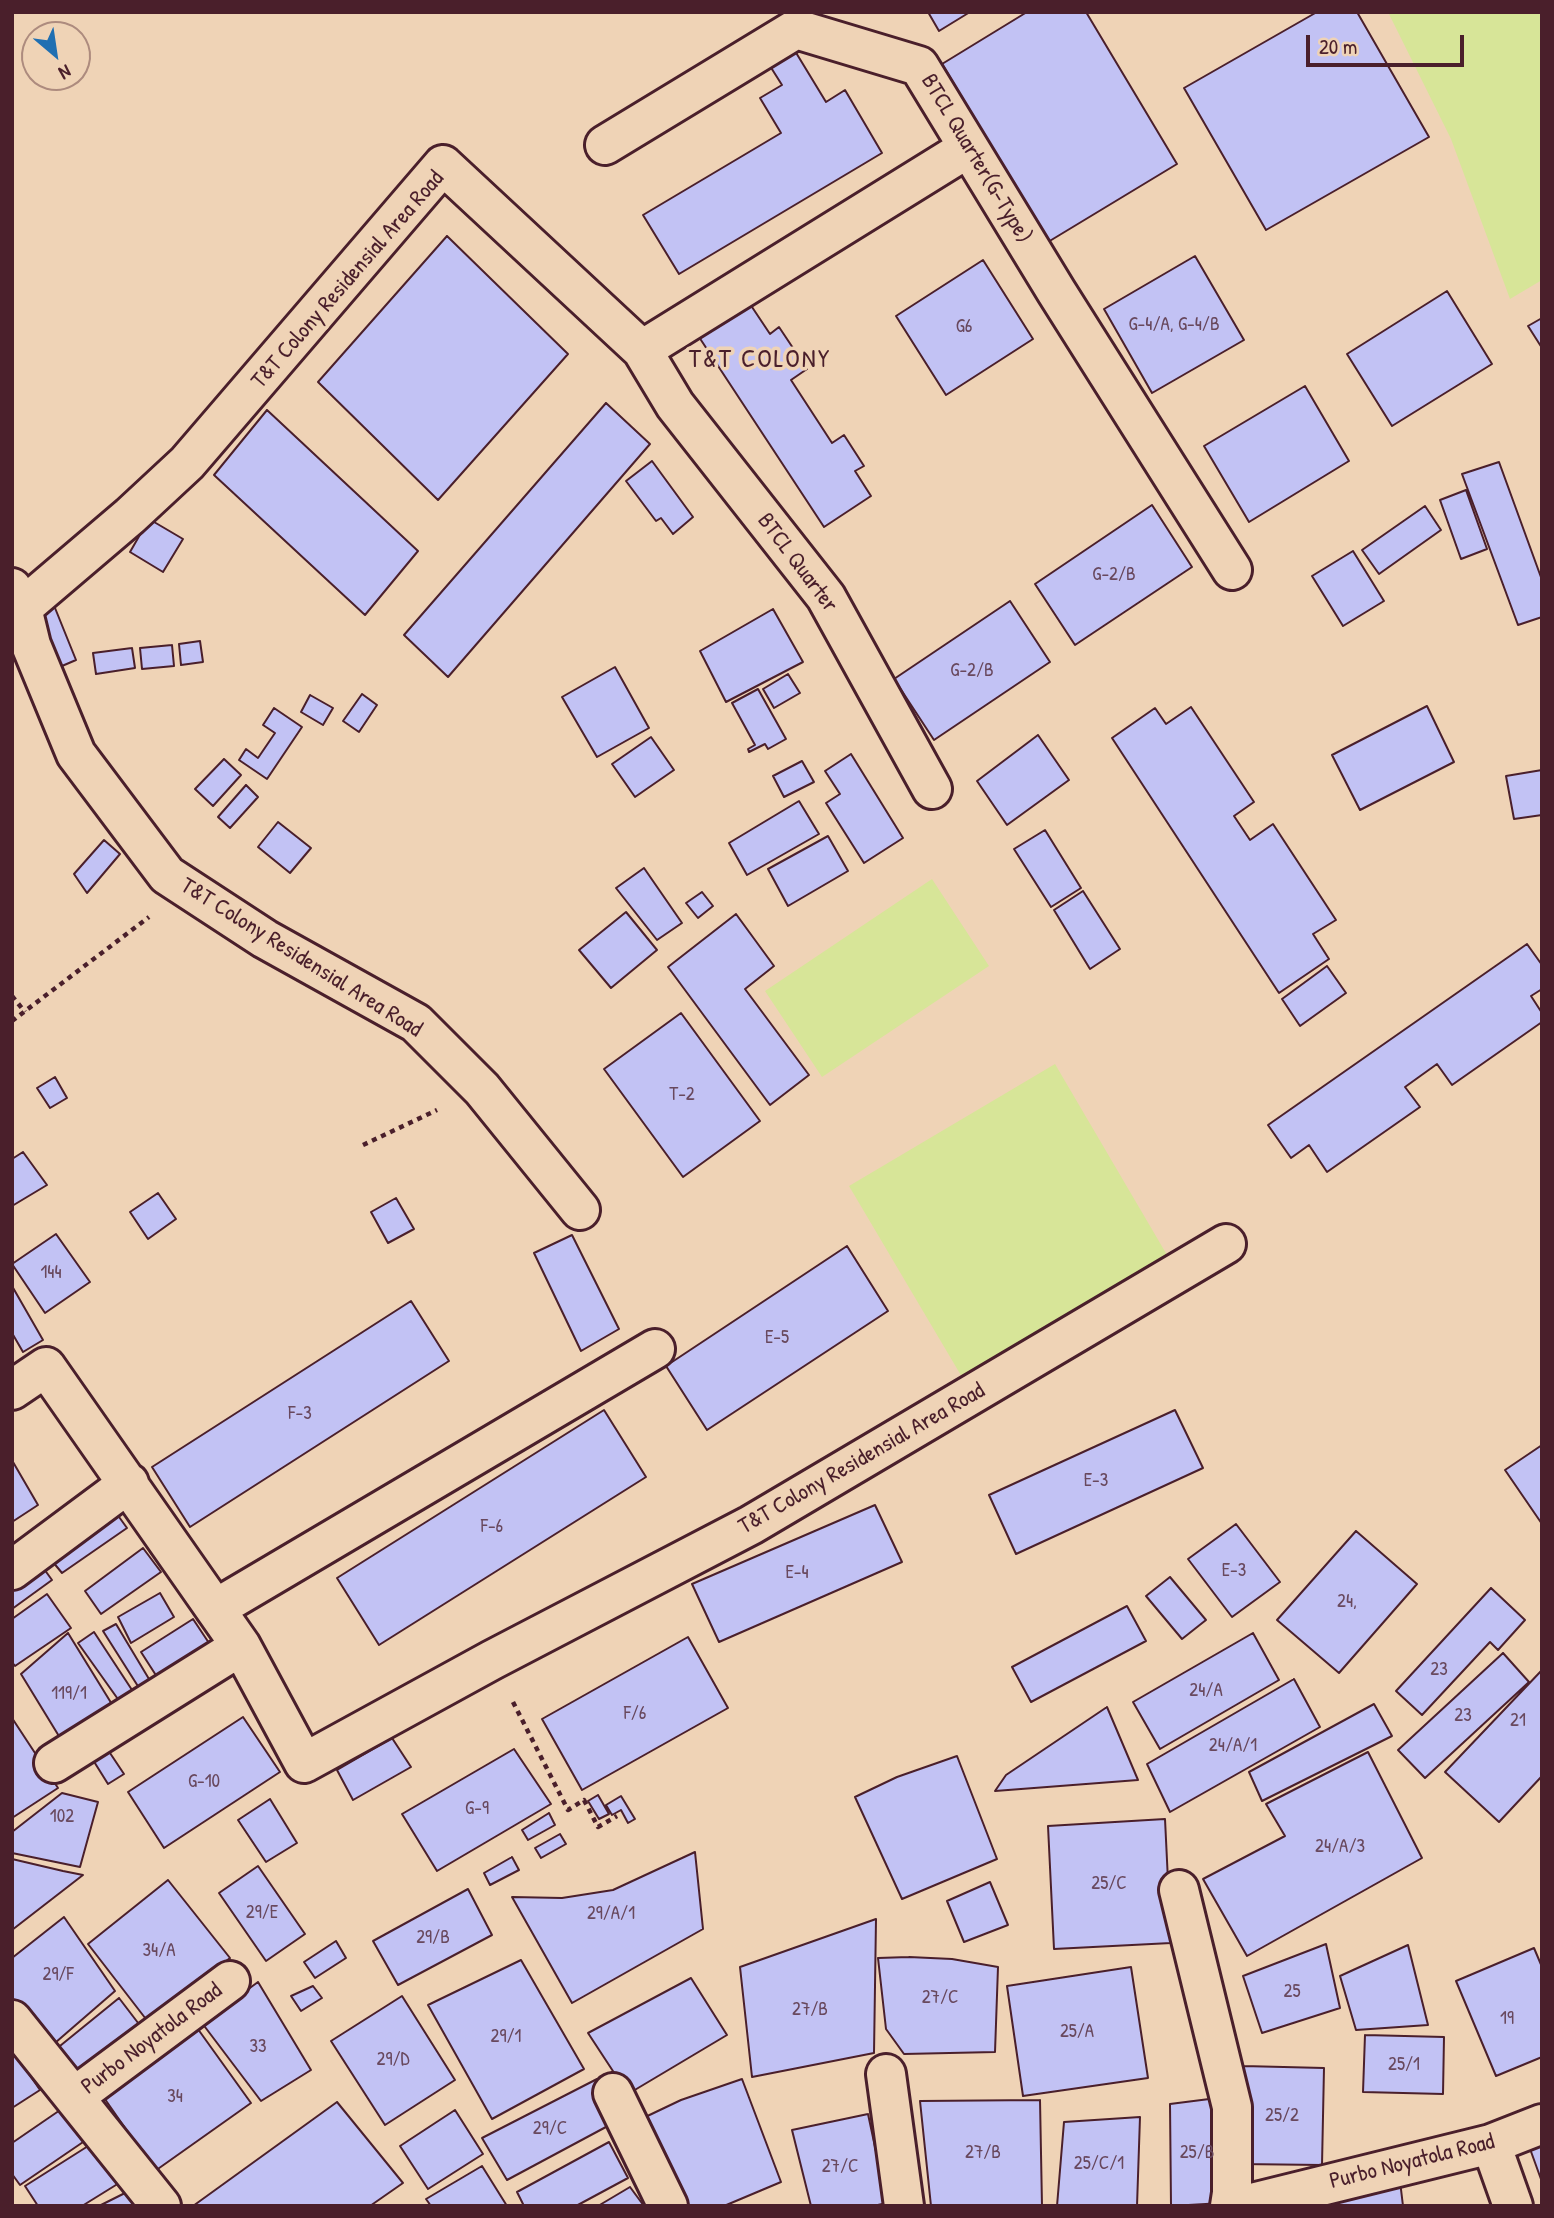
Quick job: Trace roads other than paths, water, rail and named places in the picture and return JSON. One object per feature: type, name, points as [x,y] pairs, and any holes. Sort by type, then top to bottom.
[{"type":"street","name":"BTCL Quarter(G-Type)","points":[[605,145],[810,20],[919,66],[968,149],[1232,570]]},
{"type":"street","points":[[642,350],[968,149]]},
{"type":"street","name":"T&T Colony Residensial Area Road","points":[[580,1210],[482,1089],[416,1023],[265,940],[167,875],[76,754],[31,645],[17,598],[130,516],[187,463],[443,165],[642,350]]},
{"type":"street","name":"BTCL Quarter","points":[[642,350],[675,405],[826,597],[932,789]]},
{"type":"street","name":"T&T Colony Residensial Area Road","points":[[12,1390],[46,1367],[241,1646],[304,1763],[492,1660],[751,1525],[1226,1244]]},
{"type":"street","points":[[215,1609],[655,1349]]},
{"type":"street","points":[[12,1570],[129,1483]]},
{"type":"street","points":[[54,1763],[241,1646]]},
{"type":"street","points":[[1179,1890],[1232,2107],[1234,2202]]},
{"type":"street","name":"Purbo Noyatola Road","points":[[74,2097],[230,1981]]},
{"type":"street","name":"Purbo Noyatola Road","points":[[12,2020],[161,2206]]},
{"type":"street","points":[[886,2074],[904,2206]]},
{"type":"street","points":[[613,2093],[668,2206]]},
{"type":"street","name":"Purbo Noyatola Road","points":[[1234,2202],[1491,2144],[1542,2124]]},
{"type":"street","points":[[1491,2144],[1513,2206]]},
{"type":"district","name":"T&T COLONY","points":[[760,360]]}]
